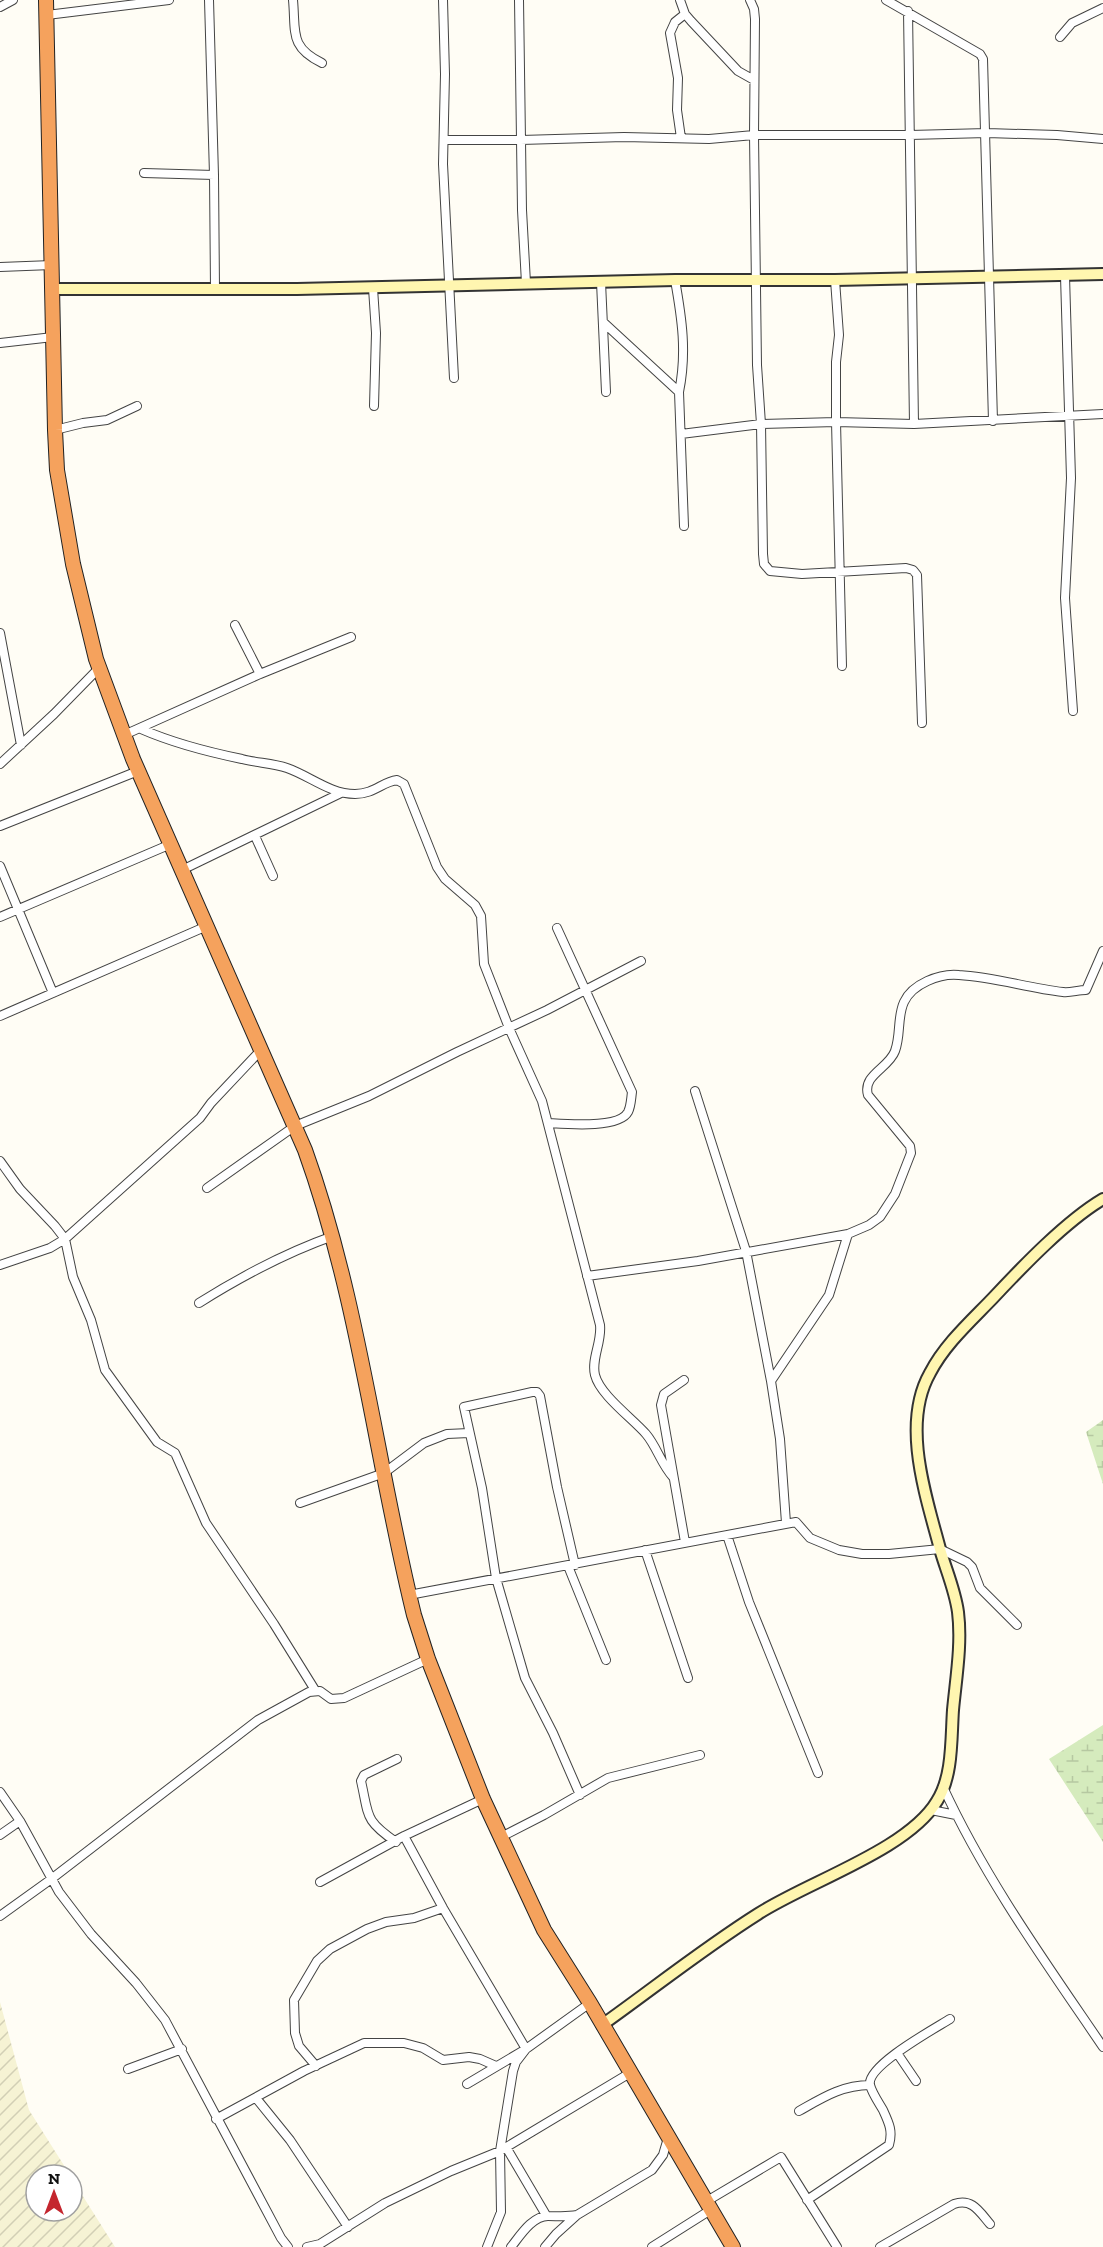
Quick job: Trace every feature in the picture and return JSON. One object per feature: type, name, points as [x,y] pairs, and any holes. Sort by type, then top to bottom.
[{"type":"highway","points":[[46,0],[57,470],[74,564],[99,668],[138,771],[295,1126],[321,1196],[354,1324],[409,1595],[428,1659],[483,1799],[499,1838],[544,1930],[590,2003],[734,2247]]},
{"type":"street","points":[[0,6],[13,0]]},
{"type":"street","points":[[46,15],[169,0]]},
{"type":"street","points":[[209,0],[215,289]]},
{"type":"street","points":[[293,0],[295,38],[300,48],[308,56],[322,63]]},
{"type":"street","points":[[443,0],[448,285],[454,378]]},
{"type":"street","points":[[519,0],[526,283]]},
{"type":"street","points":[[680,0],[685,14],[738,71],[754,80]]},
{"type":"street","points":[[750,0],[755,20],[757,365],[761,424],[764,564],[770,571],[802,574],[906,568],[913,570],[916,575],[922,723]]},
{"type":"street","points":[[885,0],[908,11],[980,54],[984,66],[993,421]]},
{"type":"street","points":[[1060,37],[1072,23],[1103,8]]},
{"type":"street","points":[[908,11],[914,424]]},
{"type":"street","points":[[681,138],[677,110],[678,78],[670,33],[675,21],[685,14]]},
{"type":"street","points":[[444,140],[521,141],[624,137],[709,139],[754,135],[987,133],[1103,139]]},
{"type":"street","points":[[144,173],[214,175]]},
{"type":"street","points":[[0,267],[52,265]]},
{"type":"street","points":[[52,289],[373,288],[675,280],[1103,274]]},
{"type":"street","points":[[1065,276],[1071,478],[1065,598],[1073,711]]},
{"type":"street","points":[[835,279],[839,335],[836,362],[836,422],[842,666]]},
{"type":"street","points":[[675,280],[685,346],[679,392],[684,526]]},
{"type":"street","points":[[601,282],[606,392]]},
{"type":"street","points":[[373,288],[376,333],[374,406]]},
{"type":"street","points":[[603,322],[679,392]]},
{"type":"street","points":[[0,343],[53,337]]},
{"type":"street","points":[[55,430],[107,420],[137,406]]},
{"type":"street","points":[[681,434],[761,424],[836,422],[914,424],[1103,414]]},
{"type":"street","points":[[235,625],[260,674]]},
{"type":"street","points":[[0,633],[21,745]]},
{"type":"street","points":[[124,735],[260,674],[351,637]]},
{"type":"street","points":[[0,764],[99,668]]},
{"type":"street","points":[[141,729],[221,755],[285,767],[341,794],[365,794],[379,789],[390,781],[397,780],[404,784],[437,867],[445,879],[475,905],[482,916],[484,964],[509,1028],[533,1078],[548,1123],[587,1276],[601,1335],[595,1359],[595,1377],[619,1409],[654,1444],[667,1471],[673,1477]]},
{"type":"street","points":[[0,826],[138,771]]},
{"type":"street","points":[[182,870],[341,794]]},
{"type":"street","points":[[255,836],[273,876]]},
{"type":"street","points":[[0,917],[171,844]]},
{"type":"street","points":[[0,866],[53,993]]},
{"type":"street","points":[[0,1016],[207,926]]},
{"type":"street","points":[[548,1123],[586,1124],[623,1117],[628,1112],[632,1092],[558,928]]},
{"type":"street","points":[[587,1276],[698,1261],[848,1234],[869,1225],[880,1217],[895,1194],[910,1158],[910,1146],[868,1095],[866,1089],[868,1082],[894,1054],[900,1014],[910,992],[928,980],[957,974],[1066,992],[1086,990],[1103,951]]},
{"type":"street","points":[[207,1188],[295,1126],[369,1096],[587,990],[641,961]]},
{"type":"street","points":[[0,1265],[50,1248],[65,1239],[201,1118],[211,1103],[261,1050]]},
{"type":"street","points":[[695,1091],[746,1251],[780,1439],[786,1523]]},
{"type":"street","points":[[0,1161],[20,1189],[65,1239],[74,1277],[91,1320],[105,1370],[157,1442],[175,1453],[206,1523],[274,1623],[315,1690]]},
{"type":"street","points":[[602,2025],[758,1914],[902,1837],[931,1810],[943,1787],[950,1748],[959,1629],[956,1598],[940,1549],[921,1469],[917,1441],[919,1401],[928,1374],[949,1344],[1005,1285],[1077,1217],[1103,1199]]},
{"type":"street","points":[[771,1381],[829,1295],[848,1234]]},
{"type":"street","points":[[199,1303],[233,1281],[269,1263],[302,1247],[333,1236]]},
{"type":"street","points":[[684,1380],[664,1394],[661,1405],[685,1542]]},
{"type":"street","points":[[579,1795],[553,1733],[525,1678],[495,1578],[482,1488],[464,1407],[532,1392],[537,1392],[540,1396],[572,1565],[606,1660]]},
{"type":"street","points":[[300,1503],[384,1473],[424,1443],[447,1434],[469,1433]]},
{"type":"street","points":[[409,1595],[786,1523],[799,1524],[810,1538],[839,1550],[862,1554],[940,1549],[967,1562],[972,1567],[980,1588],[1017,1625]]},
{"type":"street","points":[[727,1535],[749,1602],[818,1773]]},
{"type":"street","points":[[645,1550],[688,1678]]},
{"type":"street","points":[[0,1916],[258,1720],[315,1690],[331,1699],[344,1698],[428,1659]]},
{"type":"street","points":[[499,1838],[608,1778],[700,1755]]},
{"type":"street","points":[[396,1842],[372,1823],[367,1813],[361,1780],[364,1775],[397,1759]]},
{"type":"street","points":[[943,1787],[1006,1905],[1103,2047]]},
{"type":"street","points":[[0,1792],[20,1821],[50,1880],[91,1934],[165,2019],[280,2238],[288,2247]]},
{"type":"street","points":[[320,1882],[404,1836],[483,1799]]},
{"type":"street","points":[[931,1810],[956,1815]]},
{"type":"street","points":[[0,1835],[20,1821]]},
{"type":"street","points":[[404,1836],[443,1908],[526,2049]]},
{"type":"street","points":[[316,2066],[299,2046],[295,2033],[294,2000],[317,1961],[330,1949],[367,1929],[386,1922],[414,1918],[443,1908]]},
{"type":"street","points":[[467,2084],[526,2049],[590,2003]]},
{"type":"street","points":[[807,2199],[889,2145],[890,2123],[870,2085],[874,2071],[897,2053],[950,2019]]},
{"type":"street","points":[[216,2119],[358,2045],[379,2042],[404,2043],[423,2048],[443,2060],[470,2057],[496,2066]]},
{"type":"street","points":[[129,2069],[182,2049]]},
{"type":"street","points":[[487,2247],[501,2212],[503,2149],[513,2071],[516,2062],[526,2049]]},
{"type":"street","points":[[897,2053],[916,2080]]},
{"type":"street","points":[[307,2247],[320,2244],[385,2203],[503,2149],[630,2073]]},
{"type":"street","points":[[799,2111],[841,2088],[870,2085]]},
{"type":"street","points":[[256,2098],[290,2140],[348,2227]]},
{"type":"street","points":[[545,2247],[556,2234],[578,2216],[652,2170],[663,2155],[668,2137]]},
{"type":"street","points":[[503,2149],[546,2215]]},
{"type":"street","points":[[652,2247],[781,2157],[837,2247]]},
{"type":"street","points":[[880,2247],[962,2202],[973,2205],[990,2224]]},
{"type":"street","points":[[512,2247],[528,2226],[546,2215],[578,2216]]},
{"type":"shaded area","points":[[0,2002],[29,2110],[62,2163],[24,2163],[24,2223],[84,2223],[84,2198],[115,2247],[0,2247]]},
{"type":"green space","points":[[1103,1420],[1103,1484],[1086,1432]]},
{"type":"green space","points":[[1103,1725],[1103,1842],[1049,1759]]}]
